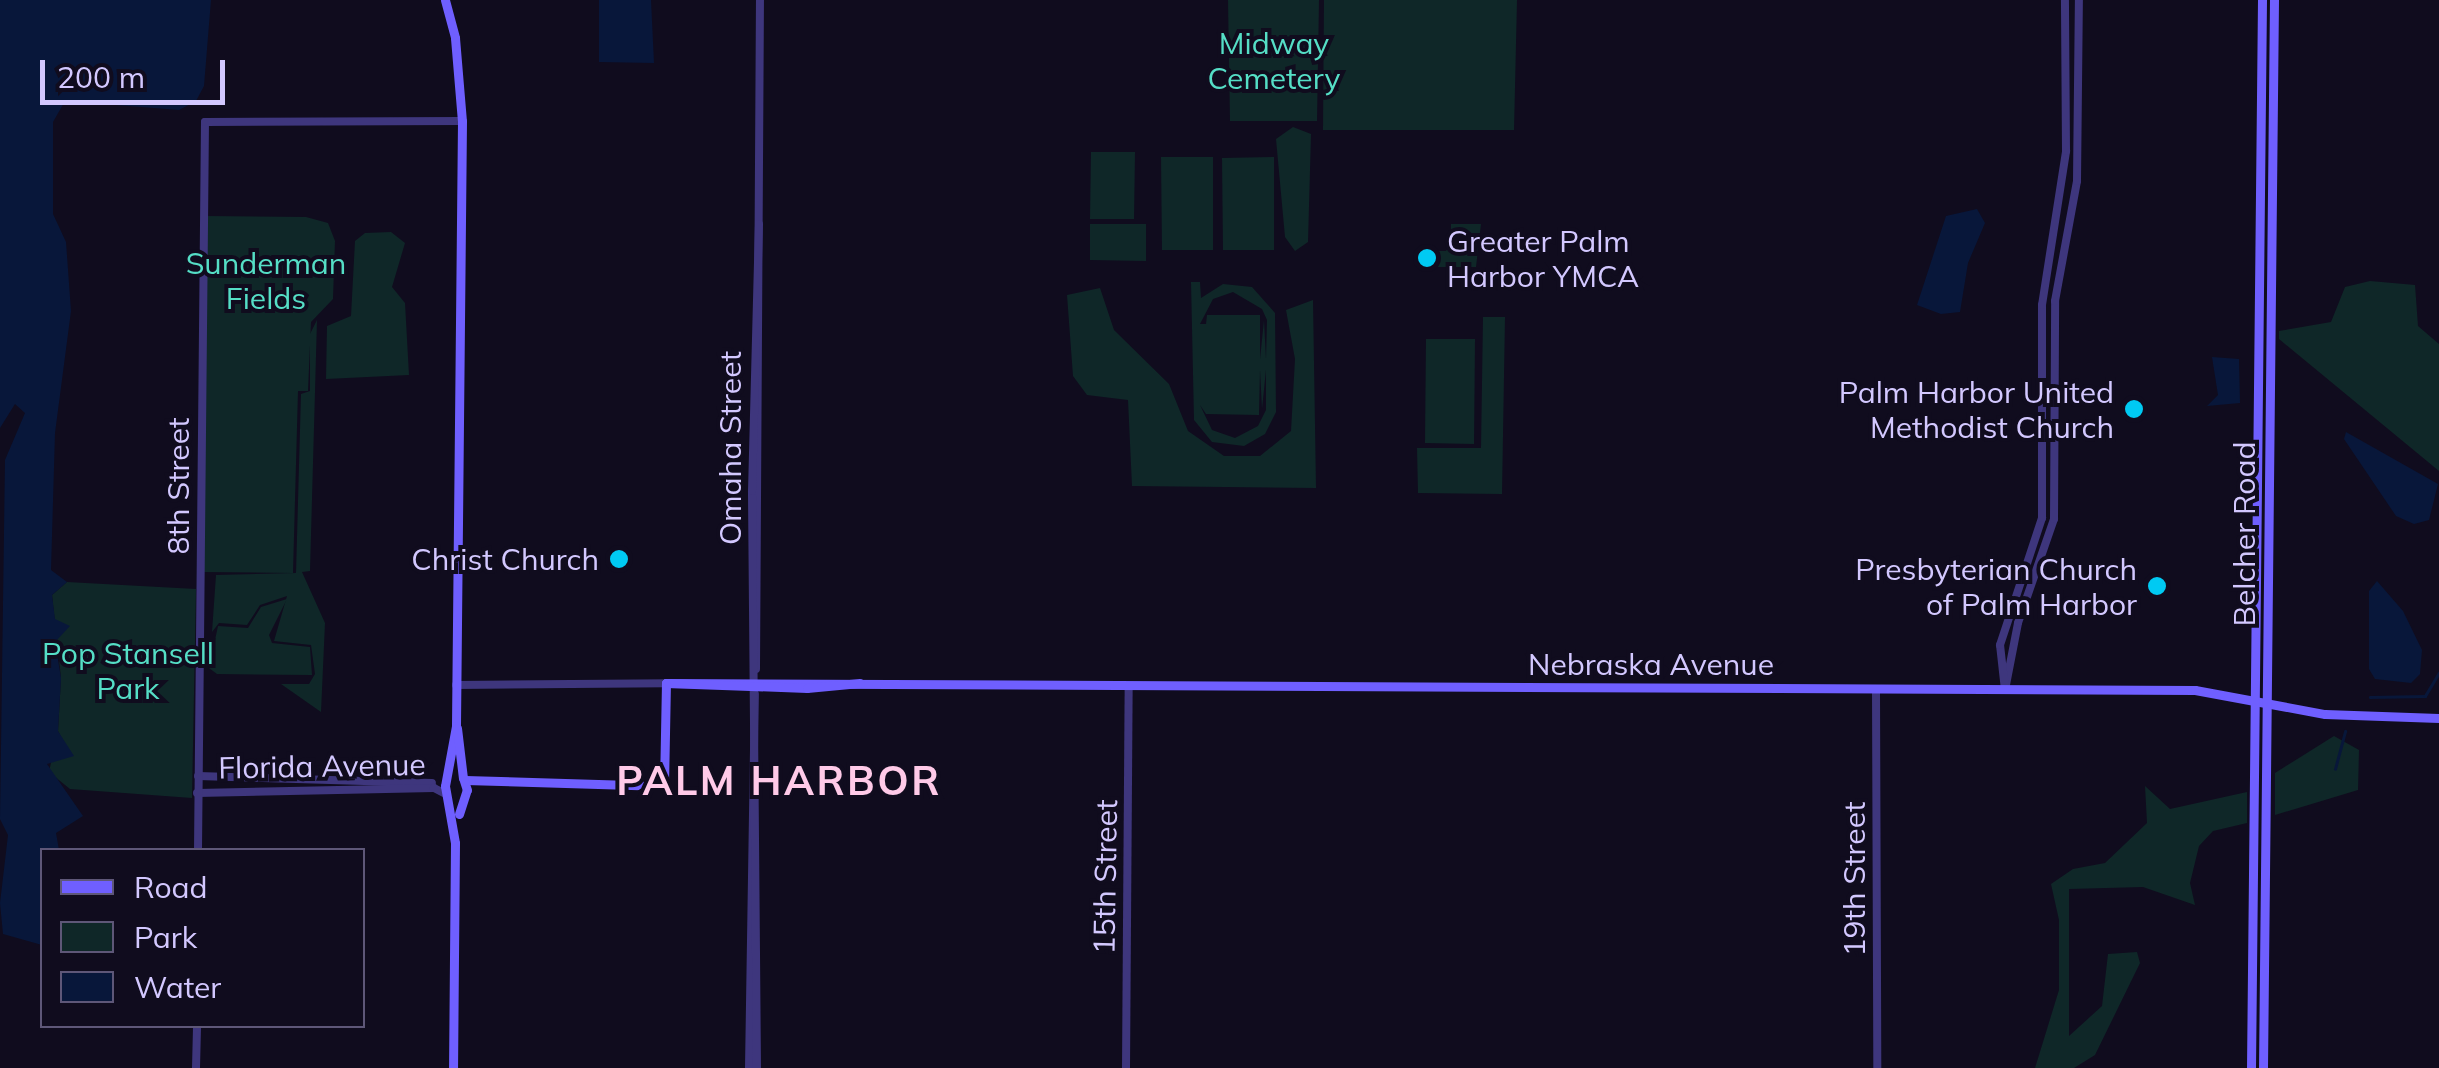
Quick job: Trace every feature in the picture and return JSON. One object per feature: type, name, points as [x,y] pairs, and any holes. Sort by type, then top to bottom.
[{"type":"main road","points":[[445,0],[456,38],[462,121],[456,726],[466,795],[455,844]]},
{"type":"main road","name":"Belcher Road","points":[[2251,1068],[2262,0]]},
{"type":"main road","name":"Belcher Road","points":[[2263,1068],[2274,0]]},
{"type":"main road","name":"Nebraska Avenue","points":[[666,683],[2196,690],[2256,698],[2325,714],[2439,718]]},
{"type":"main road","name":"Florida Avenue","points":[[447,780],[664,786],[666,683]]},
{"type":"main road","points":[[453,1068],[455,844],[447,780],[456,726]]},
{"type":"main road","name":"Florida Avenue","points":[[447,795],[534,785]]},
{"type":"street","name":"Omaha Street","points":[[757,1068],[760,0]]},
{"type":"street","points":[[2005,690],[2002,640],[2042,518],[2045,277],[2066,151],[2065,0]]},
{"type":"street","points":[[2005,690],[2014,642],[2054,519],[2056,278],[2077,181],[2079,0]]},
{"type":"street","name":"8th Street","points":[[198,848],[206,122],[462,121]]},
{"type":"street","points":[[2042,378],[2054,379]]},
{"type":"street","points":[[2042,465],[2054,465]]},
{"type":"street","points":[[2028,561],[2040,566]]},
{"type":"street","points":[[2002,640],[2014,642]]},
{"type":"street","name":"Nebraska Avenue","points":[[456,685],[666,683]]},
{"type":"street","name":"Omaha Street","points":[[749,1068],[756,683]]},
{"type":"street","name":"15th Street","points":[[1126,1068],[1129,686]]},
{"type":"street","name":"19th Street","points":[[1876,690],[1877,1068]]},
{"type":"street","name":"Florida Avenue","points":[[198,776],[447,780]]},
{"type":"street","name":"Florida Avenue","points":[[197,793],[434,788],[447,795]]},
{"type":"street","points":[[196,1028],[196,1068]]},
{"type":"green space","name":"Midway Cemetery","points":[[1228,0],[1319,0],[1317,121],[1230,121]]},
{"type":"green space","points":[[1324,0],[1517,0],[1514,130],[1323,130]]},
{"type":"green space","points":[[1293,127],[1311,134],[1308,242],[1295,251],[1285,237],[1276,139]]},
{"type":"green space","points":[[1091,152],[1135,152],[1134,219],[1090,219]]},
{"type":"green space","points":[[1161,157],[1213,157],[1213,250],[1162,250]]},
{"type":"green space","points":[[1274,157],[1274,250],[1223,250],[1222,158]]},
{"type":"green space","name":"Sunderman Fields","points":[[204,216],[306,217],[328,223],[335,241],[333,299],[311,322],[308,391],[298,391],[293,573],[203,572]]},
{"type":"green space","points":[[1090,224],[1146,224],[1146,261],[1090,260]]},
{"type":"green space","points":[[1451,224],[1481,224],[1476,267],[1434,267],[1435,251],[1446,251],[1451,242]]},
{"type":"green space","points":[[391,232],[405,243],[392,287],[405,303],[409,375],[326,379],[327,326],[351,316],[355,241],[365,233]]},
{"type":"green space","points":[[2370,281],[2415,285],[2418,326],[2439,344],[2439,471],[2279,339],[2279,331],[2331,322],[2345,287]]},
{"type":"green space","points":[[1191,282],[1200,282],[1201,298],[1223,284],[1252,287],[1275,313],[1276,412],[1265,434],[1244,446],[1212,442],[1194,420]],"holes":[[[1233,292],[1262,309],[1267,320],[1266,359],[1264,320],[1260,359],[1260,315],[1207,315],[1206,324],[1200,324],[1213,299]],[[1260,370],[1262,409],[1266,370],[1266,410],[1258,426],[1235,438],[1212,430],[1200,405],[1206,414],[1259,415]]]},
{"type":"green space","points":[[1100,288],[1114,330],[1169,384],[1188,431],[1224,456],[1260,456],[1291,431],[1295,359],[1286,310],[1313,300],[1316,488],[1132,486],[1128,400],[1087,395],[1073,376],[1067,295]]},
{"type":"green space","points":[[1483,317],[1505,317],[1502,494],[1418,493],[1417,448],[1481,448]]},
{"type":"green space","points":[[317,320],[310,571],[302,572],[325,623],[321,712],[281,684],[309,684],[315,674],[311,645],[274,641],[287,596],[260,605],[247,625],[219,623],[212,632],[216,575],[296,573],[301,394],[310,391],[310,334]]},
{"type":"green space","points":[[1426,339],[1475,339],[1474,444],[1425,443]]},
{"type":"green space","name":"Pop Stansell Park","points":[[67,582],[196,589],[192,798],[70,789],[49,772],[52,758],[71,756],[58,731],[61,678],[52,595]]},
{"type":"green space","points":[[287,599],[269,635],[272,643],[310,647],[312,675],[217,674],[209,668],[218,626],[248,628],[261,607]]},
{"type":"green space","points":[[2334,736],[2359,750],[2358,790],[2275,815],[2275,773]]},
{"type":"green space","points":[[2145,786],[2170,809],[2247,792],[2247,823],[2213,831],[2199,846],[2190,883],[2195,905],[2143,887],[2069,889],[2069,1036],[2102,1006],[2108,954],[2137,952],[2140,963],[2095,1055],[2074,1068],[2035,1068],[2059,990],[2059,920],[2051,884],[2073,869],[2105,863],[2147,823]]},
{"type":"water","points":[[0,0],[211,0],[204,86],[196,101],[179,110],[65,101],[53,122],[53,214],[66,242],[71,311],[55,433],[51,570],[67,582],[52,595],[55,619],[70,626],[55,642],[61,678],[58,731],[74,756],[47,764],[83,816],[56,833],[59,848],[40,848],[40,944],[3,934],[0,903],[8,835],[0,819],[5,460],[25,413],[15,404],[0,428]]},
{"type":"water","points":[[599,0],[651,0],[654,63],[599,62]]},
{"type":"water","points":[[1977,209],[1985,223],[1968,263],[1960,312],[1941,314],[1917,305],[1946,216]]},
{"type":"water","points":[[2212,357],[2239,359],[2240,403],[2207,406],[2218,395]]},
{"type":"water","points":[[2346,432],[2438,484],[2429,520],[2414,524],[2396,516],[2344,439]]},
{"type":"water","points":[[2377,581],[2403,611],[2422,650],[2420,674],[2411,683],[2375,679],[2369,669],[2369,591]]},
{"type":"waterway","points":[[2370,697],[2425,696],[2439,673]]},
{"type":"waterway","points":[[2335,769],[2345,731]]},
{"type":"place","name":"Greater Palm Harbor YMCA","points":[[1427,258]]},
{"type":"place","name":"Palm Harbor United Methodist Church","points":[[2134,409]]},
{"type":"place","name":"Christ Church","points":[[619,559]]},
{"type":"place","name":"Presbyterian Church of Palm Harbor","points":[[2157,586]]},
{"type":"district","name":"PALM HARBOR","points":[[779,780]]}]
